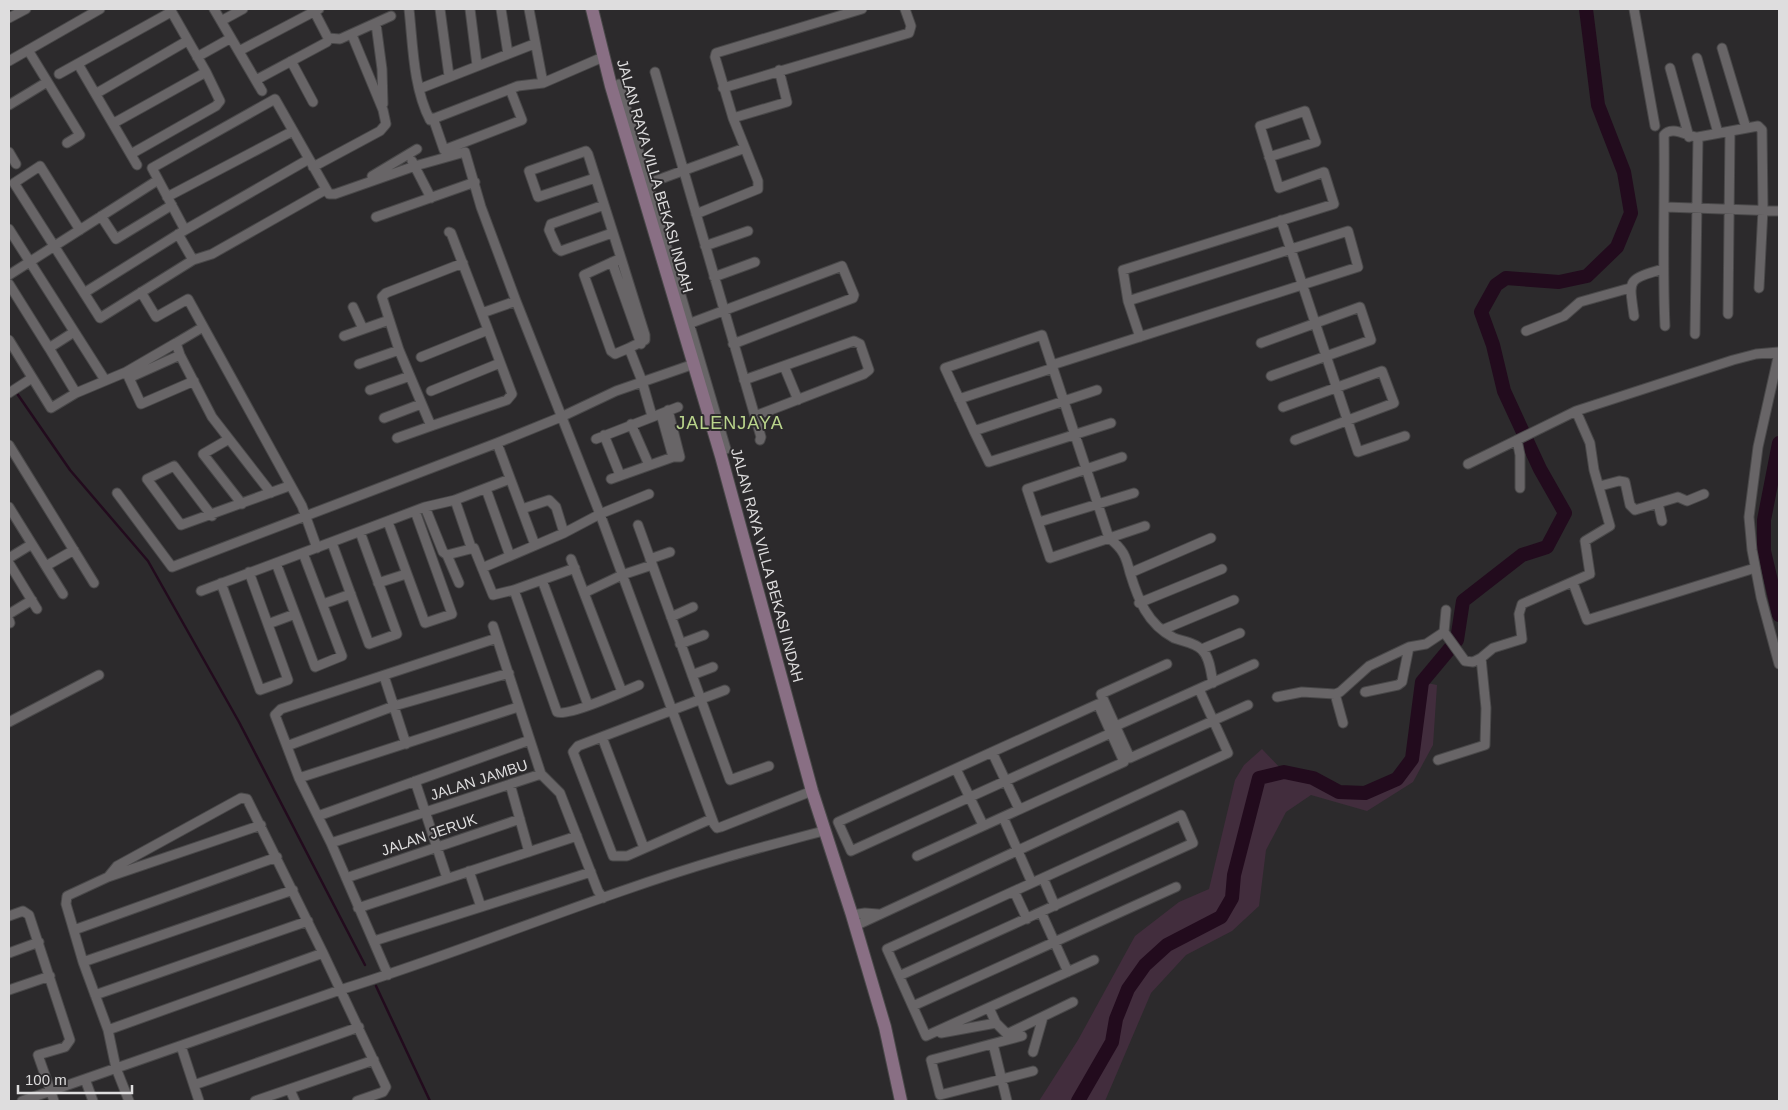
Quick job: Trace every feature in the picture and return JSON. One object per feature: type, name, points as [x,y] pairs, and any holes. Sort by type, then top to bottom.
[{"type":"main road","name":"JALAN RAYA VILLA BEKASI INDAH","points":[[592,9],[603,57],[645,184],[685,325],[694,364],[721,456],[812,791],[854,920],[885,1027],[901,1101]]},
{"type":"street","points":[[9,18],[26,9]]},
{"type":"street","points":[[9,61],[87,12],[100,9]]},
{"type":"street","points":[[214,9],[262,91]]},
{"type":"street","points":[[221,21],[242,9]]},
{"type":"street","points":[[409,9],[419,89],[423,107],[430,120],[518,86],[543,83],[603,57]]},
{"type":"street","points":[[440,9],[449,76]]},
{"type":"street","points":[[470,9],[477,65]]},
{"type":"street","points":[[501,9],[508,54]]},
{"type":"street","points":[[529,9],[534,44],[543,83]]},
{"type":"street","points":[[696,214],[758,189],[758,181],[723,88],[715,57],[718,52],[862,9]]},
{"type":"street","points":[[723,88],[909,33],[911,26],[905,9]]},
{"type":"street","points":[[1634,9],[1655,126]]},
{"type":"street","points":[[59,74],[171,10],[220,99],[218,105],[131,154]]},
{"type":"street","points":[[239,51],[316,10],[328,38],[326,43],[256,80]]},
{"type":"street","points":[[328,38],[340,39],[352,35],[391,16]]},
{"type":"street","points":[[376,24],[382,69],[383,110]]},
{"type":"street","points":[[84,293],[181,232],[311,163],[384,128],[386,124],[383,110],[352,35]]},
{"type":"street","points":[[197,56],[231,38]]},
{"type":"street","points":[[96,93],[187,41]]},
{"type":"street","points":[[419,89],[534,44]]},
{"type":"street","points":[[1722,48],[1746,128]]},
{"type":"street","points":[[28,50],[80,135],[66,143]]},
{"type":"street","points":[[1696,58],[1718,133]]},
{"type":"street","points":[[291,61],[313,102]]},
{"type":"street","points":[[78,64],[137,165]]},
{"type":"street","points":[[1670,68],[1694,137],[1698,206],[1695,334]]},
{"type":"street","points":[[733,118],[787,102],[779,70]]},
{"type":"street","points":[[114,123],[206,72]]},
{"type":"street","points":[[655,72],[685,170],[705,246],[761,437],[760,440]]},
{"type":"street","points":[[9,105],[47,82]]},
{"type":"street","points":[[620,84],[645,184],[745,148]]},
{"type":"street","points":[[433,118],[444,150],[522,120],[510,89]]},
{"type":"street","points":[[194,260],[169,201],[152,168],[274,99],[329,194],[333,195],[354,186],[463,151],[467,156],[481,207],[600,514],[711,819],[719,828],[812,791]]},
{"type":"street","points":[[1140,337],[1128,302],[1122,270],[1334,204],[1324,172],[1279,188],[1260,126],[1305,111],[1316,142],[1270,157]]},
{"type":"street","points":[[1665,326],[1663,269],[1665,206],[1664,135],[1672,130],[1694,137],[1758,126],[1762,130],[1763,209],[1759,288]]},
{"type":"street","points":[[101,216],[116,239],[169,201],[293,131]]},
{"type":"street","points":[[1728,314],[1730,131]]},
{"type":"street","points":[[596,178],[538,197],[528,171],[584,151],[588,154],[596,178],[612,232],[621,258],[645,335],[641,344],[615,354],[611,351],[584,275],[621,258]]},
{"type":"street","points":[[9,152],[16,164]]},
{"type":"street","points":[[354,186],[413,152],[415,166],[431,198]]},
{"type":"street","points":[[80,230],[40,166],[14,183],[100,318],[194,260],[212,254],[325,190]]},
{"type":"street","points":[[9,275],[158,180]]},
{"type":"street","points":[[376,217],[475,182]]},
{"type":"street","points":[[604,205],[551,224],[549,230],[557,248],[561,251],[612,232]]},
{"type":"street","points":[[1665,206],[1779,211]]},
{"type":"street","points":[[1281,220],[1358,452],[1405,436]]},
{"type":"street","points":[[9,229],[105,380]]},
{"type":"street","points":[[705,246],[748,230]]},
{"type":"street","points":[[959,399],[1140,337],[1358,267],[1348,231],[1128,302]]},
{"type":"street","points":[[397,438],[511,397],[512,394],[463,263],[449,232]]},
{"type":"street","points":[[612,262],[641,344]]},
{"type":"street","points":[[714,277],[755,262]]},
{"type":"street","points":[[431,426],[420,404],[399,350],[382,300],[384,294],[463,263]]},
{"type":"street","points":[[726,449],[685,325],[724,312],[841,265],[854,297],[733,344]]},
{"type":"street","points":[[1634,316],[1630,288],[1633,281],[1639,276],[1663,269]]},
{"type":"street","points":[[9,284],[76,394]]},
{"type":"street","points":[[1526,331],[1564,316],[1580,302],[1630,288]]},
{"type":"street","points":[[141,292],[156,317],[188,299],[289,486],[302,506],[317,548]]},
{"type":"street","points":[[482,313],[516,301]]},
{"type":"street","points":[[353,307],[363,329]]},
{"type":"street","points":[[1261,343],[1360,307],[1371,340],[1271,376]]},
{"type":"street","points":[[344,336],[388,320]]},
{"type":"street","points":[[127,375],[203,327]]},
{"type":"street","points":[[421,357],[488,330]]},
{"type":"street","points":[[49,348],[74,332]]},
{"type":"street","points":[[1110,423],[1075,434],[989,462],[945,368],[1042,335],[1052,367],[1064,401],[1075,434],[1087,469],[1109,538],[1122,548],[1139,603],[1162,630],[1202,649],[1207,657],[1213,683]]},
{"type":"street","points":[[9,340],[51,408],[105,380],[127,375],[180,355]]},
{"type":"street","points":[[744,380],[856,341],[860,344],[869,365],[869,370],[864,374],[755,416]]},
{"type":"street","points":[[176,343],[180,355],[212,417],[271,493]]},
{"type":"street","points":[[629,348],[642,381],[652,416]]},
{"type":"street","points":[[359,364],[399,350]]},
{"type":"street","points":[[1468,464],[1550,422],[1576,411],[1733,360],[1756,354],[1779,352],[1763,419],[1751,492],[1749,517],[1755,568],[1779,664]]},
{"type":"street","points":[[431,391],[500,363]]},
{"type":"street","points":[[117,493],[172,567],[497,443],[642,381],[694,364]]},
{"type":"street","points":[[784,366],[798,400]]},
{"type":"street","points":[[1283,407],[1382,370],[1394,403],[1295,440]]},
{"type":"street","points":[[127,375],[140,404],[194,380]]},
{"type":"street","points":[[370,390],[410,376]]},
{"type":"street","points":[[12,391],[32,378]]},
{"type":"street","points":[[974,430],[1097,390]]},
{"type":"street","points":[[384,418],[420,404]]},
{"type":"street","points":[[596,440],[604,434],[678,407]]},
{"type":"street","points":[[1446,610],[1446,635],[1457,651],[1469,662],[1473,662],[1493,648],[1522,640],[1520,606],[1590,574],[1585,542],[1610,526],[1594,470],[1590,443],[1576,411]]},
{"type":"street","points":[[604,434],[615,477],[673,457],[665,412]]},
{"type":"street","points":[[631,424],[649,465]]},
{"type":"street","points":[[229,439],[203,454],[242,504]]},
{"type":"street","points":[[1519,439],[1520,488]]},
{"type":"street","points":[[497,443],[535,545]]},
{"type":"street","points":[[9,445],[94,583]]},
{"type":"street","points":[[1122,457],[1028,488],[1050,558],[1145,526]]},
{"type":"street","points":[[212,516],[174,466],[147,480],[182,525],[212,516],[289,486]]},
{"type":"street","points":[[201,591],[414,511],[455,500],[510,479]]},
{"type":"street","points":[[1600,486],[1619,481],[1626,482],[1630,505],[1635,510],[1678,497],[1687,501],[1704,494]]},
{"type":"street","points":[[486,488],[510,556]]},
{"type":"street","points":[[1039,522],[1134,493]]},
{"type":"street","points":[[482,568],[564,534],[600,514],[649,494]]},
{"type":"street","points":[[455,500],[472,547],[475,549],[493,595],[542,580],[573,563],[622,692]]},
{"type":"street","points":[[522,509],[549,500],[556,507],[564,534]]},
{"type":"street","points":[[1658,503],[1662,521]]},
{"type":"street","points":[[9,507],[63,594]]},
{"type":"street","points":[[426,507],[443,552],[448,555],[458,583]]},
{"type":"street","points":[[388,522],[425,623],[452,614],[414,511]]},
{"type":"street","points":[[638,525],[730,780],[769,766]]},
{"type":"street","points":[[332,543],[369,644],[397,634],[360,532]]},
{"type":"street","points":[[1130,573],[1211,538]]},
{"type":"street","points":[[9,558],[32,544]]},
{"type":"street","points":[[448,555],[472,547]]},
{"type":"street","points":[[46,566],[74,550]]},
{"type":"street","points":[[584,593],[670,552]]},
{"type":"street","points":[[276,563],[315,667],[342,656],[303,553]]},
{"type":"street","points":[[9,563],[37,609]]},
{"type":"street","points":[[1573,583],[1588,620],[1755,568]]},
{"type":"street","points":[[1139,603],[1222,569]]},
{"type":"street","points":[[221,583],[260,690],[288,680],[249,572]]},
{"type":"street","points":[[378,583],[406,574]]},
{"type":"street","points":[[542,580],[588,705]]},
{"type":"street","points":[[514,590],[556,712],[561,713],[588,705],[639,685]]},
{"type":"street","points":[[323,604],[351,594]]},
{"type":"street","points":[[9,614],[32,600]]},
{"type":"street","points":[[1162,630],[1234,600]]},
{"type":"street","points":[[671,617],[693,607]]},
{"type":"street","points":[[268,624],[295,614]]},
{"type":"street","points":[[493,626],[518,707],[542,774],[560,793],[590,872],[603,898]]},
{"type":"street","points":[[1202,649],[1240,633]]},
{"type":"street","points":[[680,644],[704,635]]},
{"type":"street","points":[[1277,697],[1302,692],[1335,694],[1347,688],[1369,666],[1409,647],[1426,644],[1446,635]]},
{"type":"street","points":[[388,975],[331,843],[299,778],[275,715],[277,711],[498,638]]},
{"type":"street","points":[[1365,692],[1398,685],[1402,682],[1409,647]]},
{"type":"street","points":[[1438,760],[1483,746],[1486,743],[1486,708],[1481,658]]},
{"type":"street","points":[[916,856],[1124,762],[1102,694],[1167,664]]},
{"type":"street","points":[[1248,705],[1130,758],[1113,730],[1098,704],[838,822],[851,851],[1006,781],[1113,730],[1199,689],[1254,664]]},
{"type":"street","points":[[692,675],[713,667]]},
{"type":"street","points":[[287,746],[394,706],[509,673]]},
{"type":"street","points":[[9,722],[99,675]]},
{"type":"street","points":[[384,676],[406,744]]},
{"type":"street","points":[[854,920],[878,914],[1228,753],[1199,689]]},
{"type":"street","points":[[711,819],[623,858],[613,856],[586,790],[573,750],[671,709],[725,690]]},
{"type":"street","points":[[1335,694],[1343,723]]},
{"type":"street","points":[[299,778],[518,707]]},
{"type":"street","points":[[602,737],[644,848]]},
{"type":"street","points":[[318,816],[530,740]]},
{"type":"street","points":[[992,752],[1019,809]]},
{"type":"street","points":[[956,768],[983,825]]},
{"type":"street","name":"JALAN JAMBU","points":[[331,843],[542,774]]},
{"type":"street","points":[[415,781],[447,878]]},
{"type":"street","points":[[510,784],[529,852]]},
{"type":"street","points":[[108,877],[117,866],[242,798],[247,799],[324,953],[386,1090],[357,1101]]},
{"type":"street","points":[[899,976],[1193,843],[1181,816],[887,948],[899,976],[926,1036]]},
{"type":"street","points":[[1000,818],[1030,884]]},
{"type":"street","name":"JALAN JERUK","points":[[346,878],[520,820]]},
{"type":"street","points":[[129,1101],[116,1068],[108,1030],[83,962],[66,904],[67,896],[108,877],[261,825]]},
{"type":"street","points":[[22,1101],[388,975],[603,898],[724,858],[824,831]]},
{"type":"street","points":[[358,908],[577,836]]},
{"type":"street","points":[[74,930],[276,857]]},
{"type":"street","points":[[469,871],[481,907]]},
{"type":"street","points":[[374,941],[590,872]]},
{"type":"street","points":[[1043,878],[1055,906]]},
{"type":"street","points":[[913,1006],[1176,887]]},
{"type":"street","points":[[83,962],[293,890]]},
{"type":"street","points":[[1014,891],[1027,919]]},
{"type":"street","points":[[9,916],[23,911],[28,912],[70,1040],[65,1047],[38,1055],[54,1101]]},
{"type":"street","points":[[1041,912],[1068,972]]},
{"type":"street","points":[[95,995],[308,921]]},
{"type":"street","points":[[9,953],[39,942]]},
{"type":"street","points":[[108,1030],[324,953]]},
{"type":"street","points":[[926,1036],[1094,960]]},
{"type":"street","points":[[9,990],[50,976]]},
{"type":"street","points":[[1033,1071],[940,1095],[931,1060],[993,1044],[1023,1032],[1043,1017],[1073,1002]]},
{"type":"street","points":[[989,1008],[996,1023],[1006,1034],[1023,1032]]},
{"type":"street","points":[[1023,1032],[1032,1052],[1043,1017]]},
{"type":"street","points":[[926,1036],[996,1023]]},
{"type":"street","points":[[194,1085],[358,1026]]},
{"type":"street","points":[[993,1044],[1007,1101]]},
{"type":"street","points":[[181,1046],[199,1101]]},
{"type":"street","points":[[255,1101],[374,1060]]},
{"type":"street","points":[[85,1079],[93,1101]]},
{"type":"street","points":[[290,1090],[295,1101]]},
{"type":"shaded area","points":[[1422,682],[1437,685],[1433,745],[1413,782],[1367,811],[1311,795],[1286,812],[1266,850],[1259,906],[1232,931],[1186,955],[1151,993],[1105,1101],[1039,1101],[1078,1040],[1135,936],[1179,902],[1209,889],[1235,780],[1244,765],[1262,749],[1284,772],[1313,778],[1339,792],[1365,793],[1396,779],[1412,759]]},
{"type":"waterway","points":[[1078,1101],[1112,1042],[1116,1019],[1128,989],[1145,965],[1167,945],[1221,917],[1232,898],[1234,875],[1259,778],[1284,772],[1313,778],[1339,792],[1365,793],[1397,779],[1412,759],[1422,682],[1457,640],[1463,601],[1522,555],[1547,547],[1565,513],[1540,469],[1504,391],[1493,345],[1481,312],[1496,285],[1506,278],[1559,282],[1587,276],[1617,247],[1631,213],[1624,172],[1598,105],[1586,9]]},
{"type":"waterway","points":[[16,392],[70,470],[148,561],[239,722],[365,965]]},
{"type":"waterway","points":[[1779,443],[1764,520],[1764,551],[1779,615]]},
{"type":"waterway","points":[[376,986],[430,1101]]},
{"type":"district","name":"JALENJAYA","points":[[730,423]]}]
